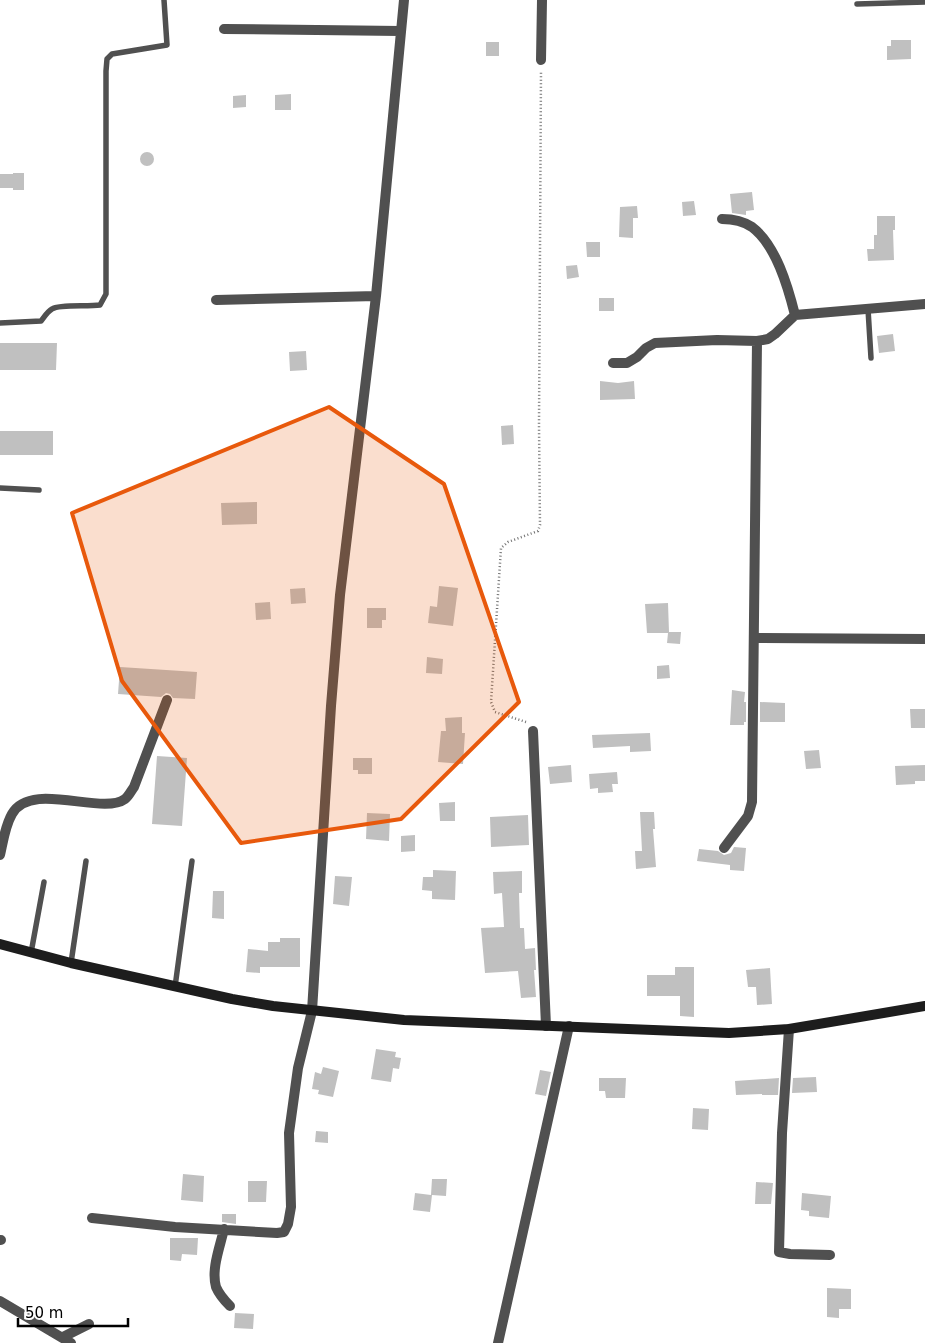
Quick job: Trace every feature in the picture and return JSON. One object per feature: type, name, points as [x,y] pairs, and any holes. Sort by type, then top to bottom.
[{"type":"street","points":[[92,1218],[175,1227],[277,1233],[286,1230],[291,1207],[289,1133],[298,1068],[312,1011],[340,594],[376,296],[404,0]]},
{"type":"street","points":[[541,60],[542,0]]},
{"type":"street","points":[[224,29],[400,31]]},
{"type":"street","points":[[722,218],[735,220],[751,226],[763,238],[782,272],[795,315]]},
{"type":"street","points":[[216,300],[376,296]]},
{"type":"street","points":[[613,363],[627,363],[655,343],[716,340],[758,341],[768,339],[795,315],[925,304]]},
{"type":"street","points":[[724,848],[748,816],[752,802],[758,341]]},
{"type":"street","points":[[755,638],[925,638]]},
{"type":"street","points":[[0,855],[12,813],[21,805],[44,799],[101,804],[115,803],[126,799],[134,787],[168,700]]},
{"type":"street","points":[[534,731],[546,1026]]},
{"type":"street","points":[[0,944],[71,963],[248,1002],[312,1011],[404,1020],[569,1026],[703,1034],[789,1030],[925,1006]]},
{"type":"street","points":[[498,1343],[569,1026]]},
{"type":"street","points":[[789,1030],[782,1133],[779,1252],[830,1255]]},
{"type":"street","points":[[224,1229],[216,1261],[215,1276],[216,1288],[230,1306]]},
{"type":"street","points":[[0,1301],[67,1340],[89,1324]]},
{"type":"lane","points":[[0,323],[41,321],[50,310],[56,307],[100,305],[106,294],[107,59],[112,54],[167,46],[164,0]]},
{"type":"lane","points":[[857,4],[925,2]]},
{"type":"lane","points":[[868,309],[871,358]]},
{"type":"lane","points":[[0,488],[40,490]]},
{"type":"lane","points":[[71,963],[86,861]]},
{"type":"lane","points":[[175,987],[192,861]]},
{"type":"lane","points":[[31,953],[44,882]]},
{"type":"path","points":[[534,731],[526,721],[495,712],[491,702],[501,548],[508,542],[538,531],[540,525],[541,60]]},
{"type":"highlighted area","points":[[329,407],[444,484],[519,702],[401,819],[241,843],[122,681],[72,513]]},
{"type":"building","points":[[891,40],[911,40],[911,59],[887,60],[887,46],[891,46]]},
{"type":"building","points":[[486,42],[499,42],[499,56],[486,56]]},
{"type":"building","points":[[291,94],[291,110],[275,110],[275,95]]},
{"type":"building","points":[[246,95],[246,107],[233,108],[233,96]]},
{"type":"building","points":[[144,152],[150,152],[154,159],[150,166],[144,166],[140,162],[140,156]]},
{"type":"building","points":[[24,173],[24,190],[0,188],[0,174]]},
{"type":"building","points":[[752,192],[754,210],[746,211],[746,215],[732,213],[730,194]]},
{"type":"building","points":[[694,201],[696,215],[683,216],[682,202]]},
{"type":"building","points":[[637,206],[638,218],[633,218],[633,238],[619,237],[620,207]]},
{"type":"building","points":[[877,216],[895,216],[895,230],[893,230],[894,260],[868,261],[867,249],[874,249],[874,235],[877,235]]},
{"type":"building","points":[[586,242],[600,242],[600,257],[587,257]]},
{"type":"building","points":[[577,265],[579,277],[567,279],[566,266]]},
{"type":"building","points":[[599,298],[614,298],[614,311],[599,311]]},
{"type":"building","points":[[893,334],[895,351],[879,353],[877,336]]},
{"type":"building","points":[[0,343],[57,343],[56,370],[0,370]]},
{"type":"building","points":[[306,351],[307,370],[290,371],[289,352]]},
{"type":"building","points":[[600,381],[618,383],[634,381],[635,399],[600,400]]},
{"type":"building","points":[[513,425],[514,444],[502,445],[501,426]]},
{"type":"building","points":[[0,431],[53,431],[53,455],[0,455]]},
{"type":"building","points":[[257,502],[257,524],[222,525],[221,503]]},
{"type":"building","points":[[439,586],[458,588],[453,626],[428,623],[430,606],[437,607]]},
{"type":"building","points":[[305,588],[306,603],[291,604],[290,589]]},
{"type":"building","points":[[270,602],[271,619],[256,620],[255,603]]},
{"type":"building","points":[[668,603],[669,632],[681,632],[680,644],[667,643],[668,633],[647,633],[645,604]]},
{"type":"building","points":[[367,608],[386,608],[386,620],[382,620],[382,628],[367,628]]},
{"type":"building","points":[[427,657],[443,659],[442,674],[426,673]]},
{"type":"building","points":[[669,665],[670,678],[657,679],[657,666]]},
{"type":"building","points":[[120,667],[197,672],[195,699],[173,698],[170,694],[166,693],[161,697],[118,694]]},
{"type":"building","points":[[732,690],[745,692],[746,722],[744,722],[744,725],[730,725]]},
{"type":"building","points":[[760,702],[785,703],[785,722],[760,722]]},
{"type":"building","points":[[910,709],[925,709],[925,728],[911,728]]},
{"type":"building","points":[[462,717],[462,733],[465,733],[463,764],[438,762],[441,731],[446,731],[445,718]]},
{"type":"building","points":[[650,733],[651,751],[630,752],[630,746],[593,748],[592,735]]},
{"type":"building","points":[[819,750],[821,768],[806,769],[804,751]]},
{"type":"building","points":[[157,756],[187,758],[182,826],[152,824]]},
{"type":"building","points":[[353,758],[372,758],[372,774],[358,774],[358,770],[353,770]]},
{"type":"building","points":[[571,765],[572,782],[550,784],[548,767]]},
{"type":"building","points":[[925,765],[925,781],[915,781],[915,784],[896,785],[895,766]]},
{"type":"building","points":[[617,772],[618,784],[612,784],[613,792],[598,793],[598,788],[590,789],[589,774]]},
{"type":"building","points":[[455,802],[455,821],[440,821],[439,803]]},
{"type":"building","points":[[640,812],[654,812],[655,829],[653,829],[656,867],[636,869],[635,851],[642,851]]},
{"type":"building","points":[[367,813],[390,814],[389,841],[366,839]]},
{"type":"building","points":[[528,815],[529,845],[491,847],[490,817]]},
{"type":"building","points":[[415,835],[415,851],[401,852],[401,836]]},
{"type":"building","points":[[734,847],[746,848],[744,871],[730,870],[730,865],[697,861],[699,849],[718,851],[724,855],[731,853]]},
{"type":"building","points":[[433,870],[456,871],[455,900],[432,899],[432,891],[422,890],[423,877],[433,877]]},
{"type":"building","points":[[522,871],[522,893],[519,893],[520,928],[524,928],[525,949],[535,948],[536,997],[521,998],[518,971],[485,973],[481,928],[504,927],[502,893],[494,894],[493,872]]},
{"type":"building","points":[[335,876],[352,877],[349,906],[333,904]]},
{"type":"building","points":[[213,891],[224,891],[224,919],[212,918]]},
{"type":"building","points":[[280,938],[300,938],[300,967],[260,967],[260,973],[246,972],[248,949],[268,951],[268,942],[280,942]]},
{"type":"building","points":[[675,967],[694,967],[694,1017],[680,1016],[680,996],[647,996],[647,975],[675,975]]},
{"type":"building","points":[[770,968],[772,1004],[757,1005],[756,987],[748,987],[746,970]]},
{"type":"building","points":[[376,1049],[396,1052],[395,1057],[401,1058],[399,1069],[393,1068],[391,1082],[371,1079]]},
{"type":"building","points":[[323,1067],[339,1071],[333,1097],[318,1094],[319,1090],[312,1089],[315,1072],[321,1074]]},
{"type":"building","points":[[540,1070],[551,1072],[546,1096],[535,1094]]},
{"type":"building","points":[[816,1077],[817,1092],[792,1093],[793,1078]]},
{"type":"building","points":[[599,1078],[626,1078],[625,1098],[606,1098],[605,1091],[599,1091]]},
{"type":"building","points":[[779,1078],[778,1095],[736,1095],[735,1081]]},
{"type":"building","points":[[693,1108],[709,1109],[708,1130],[692,1129]]},
{"type":"building","points":[[316,1131],[328,1132],[328,1143],[315,1142]]},
{"type":"building","points":[[183,1174],[204,1176],[203,1202],[181,1200]]},
{"type":"building","points":[[432,1179],[447,1179],[446,1196],[432,1195],[430,1212],[413,1210],[415,1193],[431,1195]]},
{"type":"building","points":[[248,1181],[267,1181],[266,1202],[248,1202]]},
{"type":"building","points":[[756,1182],[773,1183],[771,1204],[755,1204]]},
{"type":"building","points":[[802,1193],[831,1196],[829,1218],[809,1216],[809,1211],[801,1210]]},
{"type":"building","points":[[222,1214],[236,1214],[236,1224],[222,1222]]},
{"type":"building","points":[[170,1238],[198,1238],[197,1255],[182,1254],[181,1261],[170,1260]]},
{"type":"building","points":[[827,1288],[851,1289],[851,1309],[839,1309],[839,1318],[827,1317]]},
{"type":"building","points":[[235,1313],[254,1314],[253,1329],[234,1328]]}]
